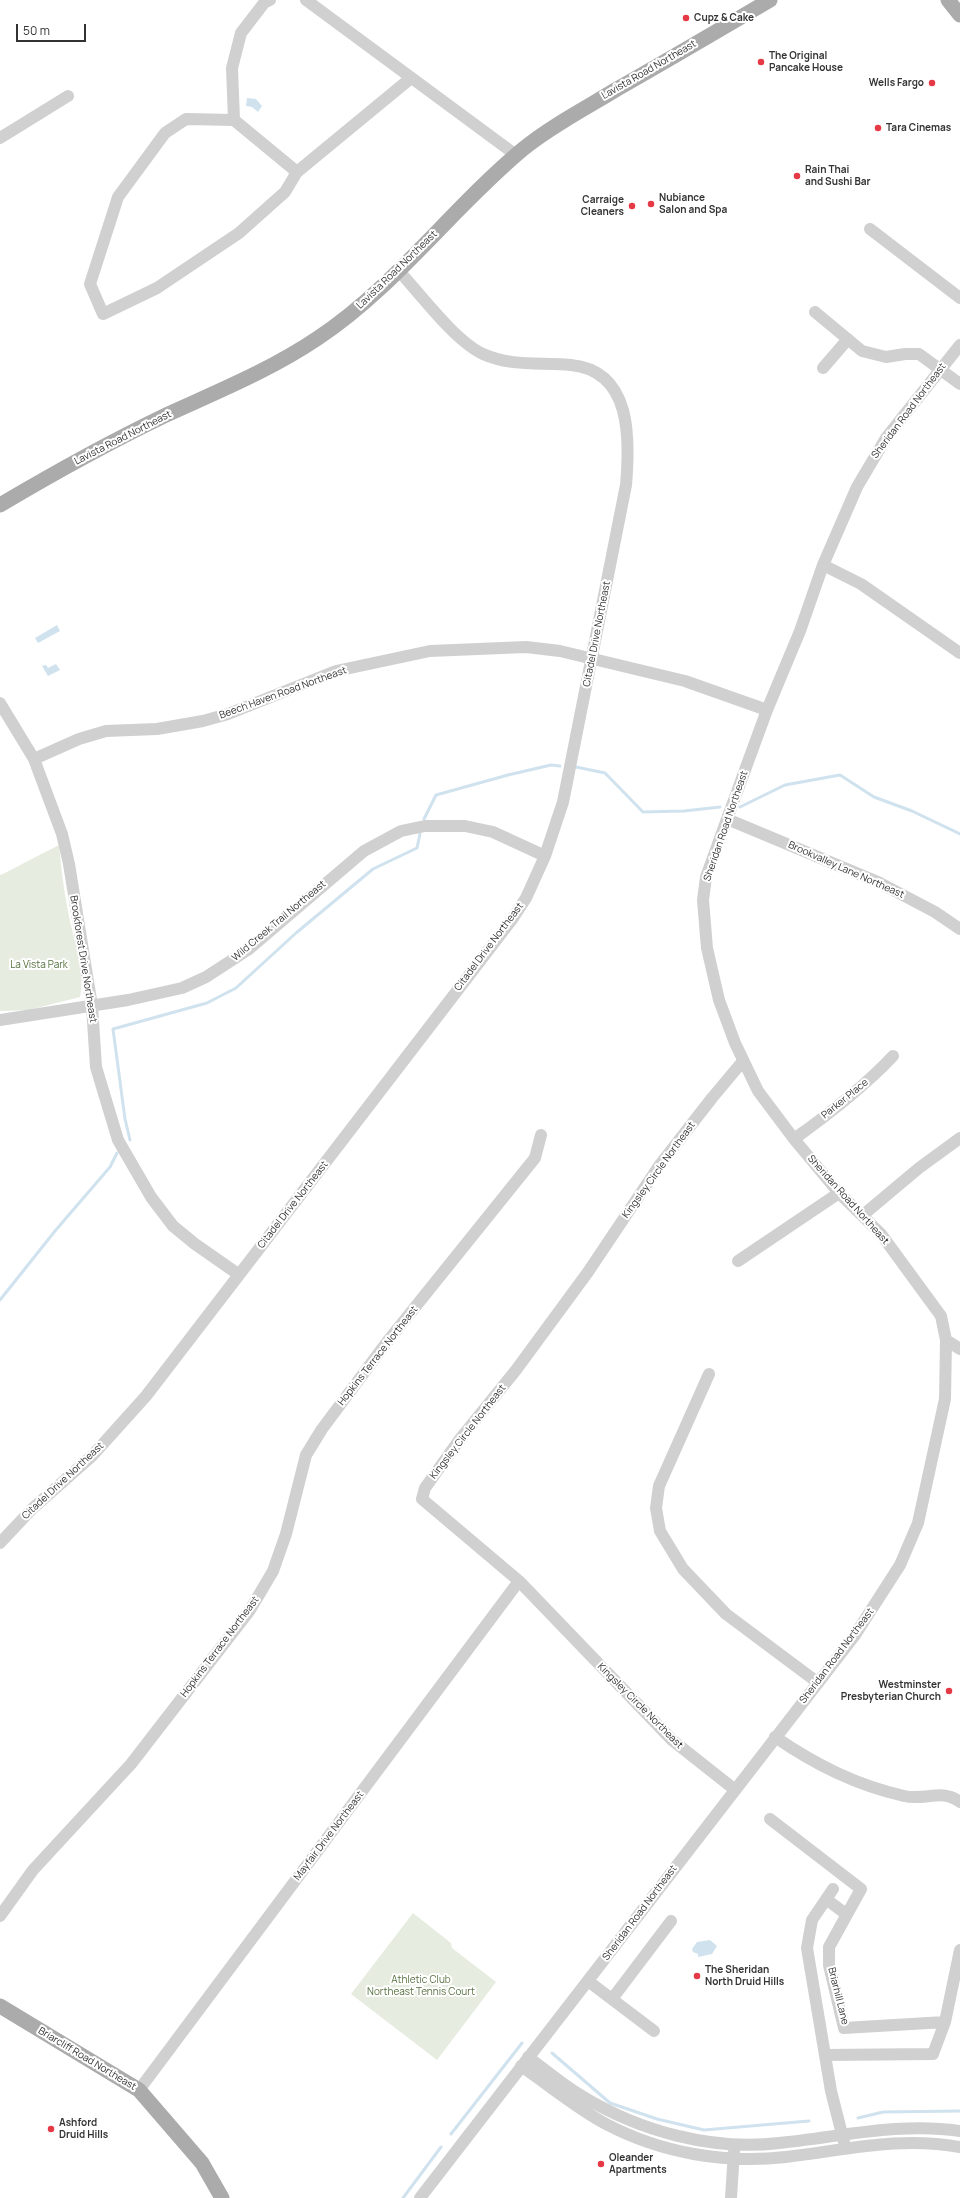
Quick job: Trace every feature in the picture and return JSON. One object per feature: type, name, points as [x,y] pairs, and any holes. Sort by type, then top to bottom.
[{"type":"main road","name":"Lavista Road Northeast","points":[[0,505],[106,445],[164,416],[241,382],[286,358],[344,319],[399,271],[477,191],[516,155],[574,115],[770,0]]},
{"type":"main road","points":[[948,0],[960,15]]},
{"type":"main road","name":"Briarcliff Road Northeast","points":[[0,2006],[139,2090],[202,2163],[222,2198]]},
{"type":"street","points":[[234,120],[232,68],[241,33],[264,3],[270,0]]},
{"type":"street","points":[[306,0],[516,155]]},
{"type":"street","points":[[297,172],[234,120],[186,119],[165,133],[118,197],[90,284],[102,314],[157,288],[239,234],[285,192],[297,172],[412,78]]},
{"type":"street","points":[[0,138],[68,96]]},
{"type":"street","points":[[870,229],[960,298]]},
{"type":"street","name":"Citadel Drive Northeast","points":[[0,1543],[32,1509],[92,1456],[141,1402],[513,918],[526,898],[545,856],[563,802],[626,485],[628,467],[624,413],[613,387],[601,376],[583,368],[572,365],[518,363],[483,354],[458,336],[399,271]]},
{"type":"street","points":[[815,312],[862,351],[886,357],[905,354],[919,354],[960,384]]},
{"type":"street","points":[[823,368],[848,339]]},
{"type":"street","name":"Sheridan Road Northeast","points":[[420,2198],[866,1618],[900,1565],[918,1523],[945,1399],[946,1340],[941,1316],[881,1234],[839,1193],[794,1139],[758,1091],[743,1061],[719,1000],[707,948],[703,900],[706,877],[726,819],[767,710],[800,631],[823,565],[857,488],[877,452],[960,345]]},
{"type":"street","points":[[823,565],[861,584],[960,653]]},
{"type":"street","name":"Beech Haven Road Northeast","points":[[34,759],[79,739],[106,732],[157,729],[209,720],[228,714],[336,671],[430,651],[526,647],[560,651],[685,681],[767,710]]},
{"type":"street","name":"Brookforest Drive Northeast","points":[[1,708],[34,759],[62,834],[69,864],[92,1006],[96,1067],[120,1145],[151,1197],[173,1226],[195,1244],[238,1274]]},
{"type":"street","name":"Brookvalley Lane Northeast","points":[[726,819],[878,882],[935,912],[960,929]]},
{"type":"street","name":"Wild Creek Trail Northeast","points":[[0,1020],[92,1006],[162,993],[182,988],[206,977],[249,948],[364,851],[401,831],[425,826],[465,826],[493,832],[545,856]]},
{"type":"street","name":"Parker Place","points":[[794,1139],[843,1102],[878,1072],[893,1056]]},
{"type":"street","name":"Kingsley Circle Northeast","points":[[734,1789],[672,1740],[519,1581],[426,1504],[422,1499],[425,1488],[460,1439],[516,1370],[588,1272],[659,1166],[743,1061]]},
{"type":"street","name":"Hopkins Terrace Northeast","points":[[0,1916],[33,1870],[131,1764],[250,1610],[273,1571],[286,1534],[306,1455],[386,1342],[535,1158],[541,1135]]},
{"type":"street","points":[[863,1215],[919,1168],[960,1138]]},
{"type":"street","points":[[738,1261],[839,1193]]},
{"type":"street","points":[[946,1340],[960,1349]]},
{"type":"street","points":[[709,1374],[659,1486],[656,1508],[660,1531],[683,1569],[726,1614],[817,1682]]},
{"type":"street","name":"Mayfair Drive Northeast","points":[[139,2090],[519,1581]]},
{"type":"street","points":[[775,1737],[805,1758],[860,1784],[906,1797],[922,1798],[942,1794],[960,1802]]},
{"type":"street","name":"Briarhill Lane","points":[[770,1819],[861,1889],[829,1947],[830,1965],[844,2028],[945,2022]]},
{"type":"street","points":[[845,2147],[831,2091],[807,1948],[812,1920],[830,1894],[846,1914]]},
{"type":"street","points":[[612,1999],[671,1921]]},
{"type":"street","points":[[825,2055],[934,2054],[945,2022],[960,1950]]},
{"type":"street","points":[[588,1980],[654,2032]]},
{"type":"street","points":[[528,2057],[582,2096],[619,2116],[645,2126],[714,2143],[780,2143],[894,2128],[934,2127],[960,2131]]},
{"type":"street","points":[[521,2066],[606,2124],[641,2140],[685,2152],[711,2157],[785,2157],[845,2147],[901,2142],[933,2142],[960,2148]]},
{"type":"street","points":[[730,2198],[735,2144]]},
{"type":"green space","name":"La Vista Park","points":[[59,845],[62,876],[69,916],[80,965],[80,997],[29,1010],[0,1011],[0,874],[1,875]]},
{"type":"green space","name":"Athletic Club Northeast Tennis Court","points":[[413,1913],[451,1943],[452,1948],[496,1982],[437,2060],[351,1994]]},
{"type":"water","points":[[247,98],[256,99],[262,106],[258,112],[252,107],[246,106]]},
{"type":"water","points":[[57,625],[60,631],[38,643],[35,638]]},
{"type":"water","points":[[56,664],[60,670],[48,676],[42,666],[46,665],[48,668]]},
{"type":"water","points":[[710,1940],[717,1946],[712,1954],[698,1957],[698,1954],[693,1952],[692,1949],[697,1942]]},
{"type":"waterway","points":[[424,819],[436,795],[508,775],[551,765],[560,766]]},
{"type":"waterway","points":[[576,767],[605,773],[643,812],[684,811],[720,807]]},
{"type":"waterway","points":[[740,807],[785,785],[840,775],[874,797],[912,811],[960,834]]},
{"type":"waterway","points":[[130,1140],[125,1119],[113,1029],[207,1003],[236,988],[296,933],[373,869],[417,848],[420,834]]},
{"type":"waterway","points":[[0,1300],[55,1231],[110,1167],[117,1153]]},
{"type":"waterway","points":[[451,2134],[522,2043]]},
{"type":"waterway","points":[[552,2053],[610,2103],[657,2119],[704,2130],[809,2121]]},
{"type":"waterway","points":[[858,2118],[883,2112],[960,2111]]},
{"type":"waterway","points":[[403,2198],[441,2147]]},
{"type":"place","name":"Cupz & Cake","points":[[686,18]]},
{"type":"place","name":"The Original Pancake House","points":[[761,62]]},
{"type":"place","name":"Wells Fargo","points":[[932,83]]},
{"type":"place","name":"Tara Cinemas","points":[[878,128]]},
{"type":"place","name":"Rain Thai and Sushi Bar","points":[[797,176]]},
{"type":"place","name":"Nubiance Salon and Spa","points":[[651,204]]},
{"type":"place","name":"Carraige Cleaners","points":[[632,206]]},
{"type":"place","name":"Westminster Presbyterian Church","points":[[949,1691]]},
{"type":"place","name":"The Sheridan North Druid Hills","points":[[697,1976]]},
{"type":"place","name":"Ashford Druid Hills","points":[[51,2129]]},
{"type":"place","name":"Oleander Apartments","points":[[601,2164]]}]
